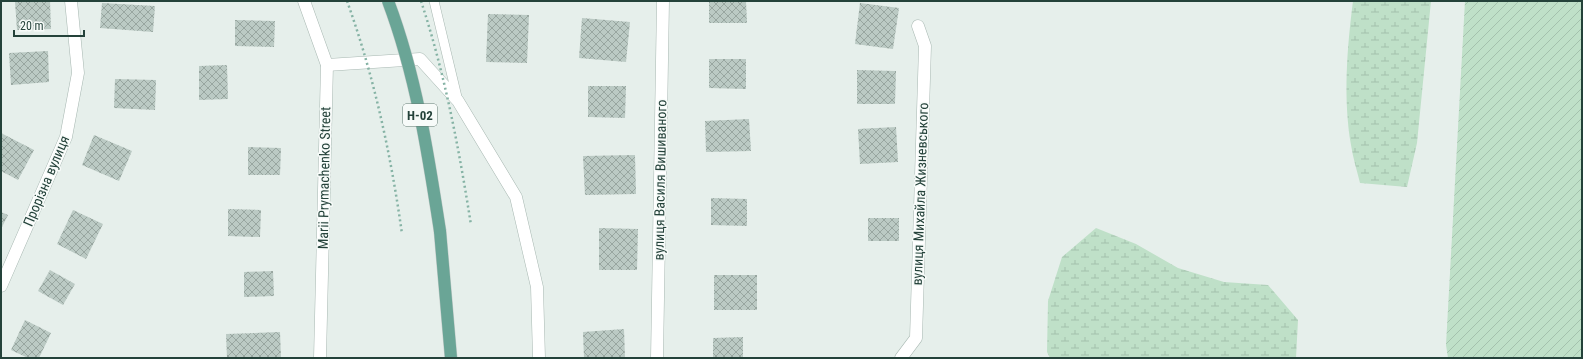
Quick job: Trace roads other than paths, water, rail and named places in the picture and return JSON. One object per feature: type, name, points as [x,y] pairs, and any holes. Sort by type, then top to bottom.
[{"type":"main road","name":"Н-02","points":[[388,1],[415,89],[429,161],[440,231],[451,358]]},
{"type":"street","name":"Прорізна вулиця","points":[[1,286],[66,137],[78,73],[71,1]]},
{"type":"street","name":"Marii Prymachenko Street","points":[[304,1],[327,65],[320,358]]},
{"type":"street","name":"вулиця Василя Вишиваного","points":[[657,358],[663,1]]},
{"type":"street","name":"вулиця Михайла Жизневського","points":[[901,358],[916,338],[925,46],[918,26]]},
{"type":"street","points":[[327,65],[420,59],[458,101],[516,197],[537,287],[538,358]]},
{"type":"lane","points":[[434,1],[458,101]]}]
